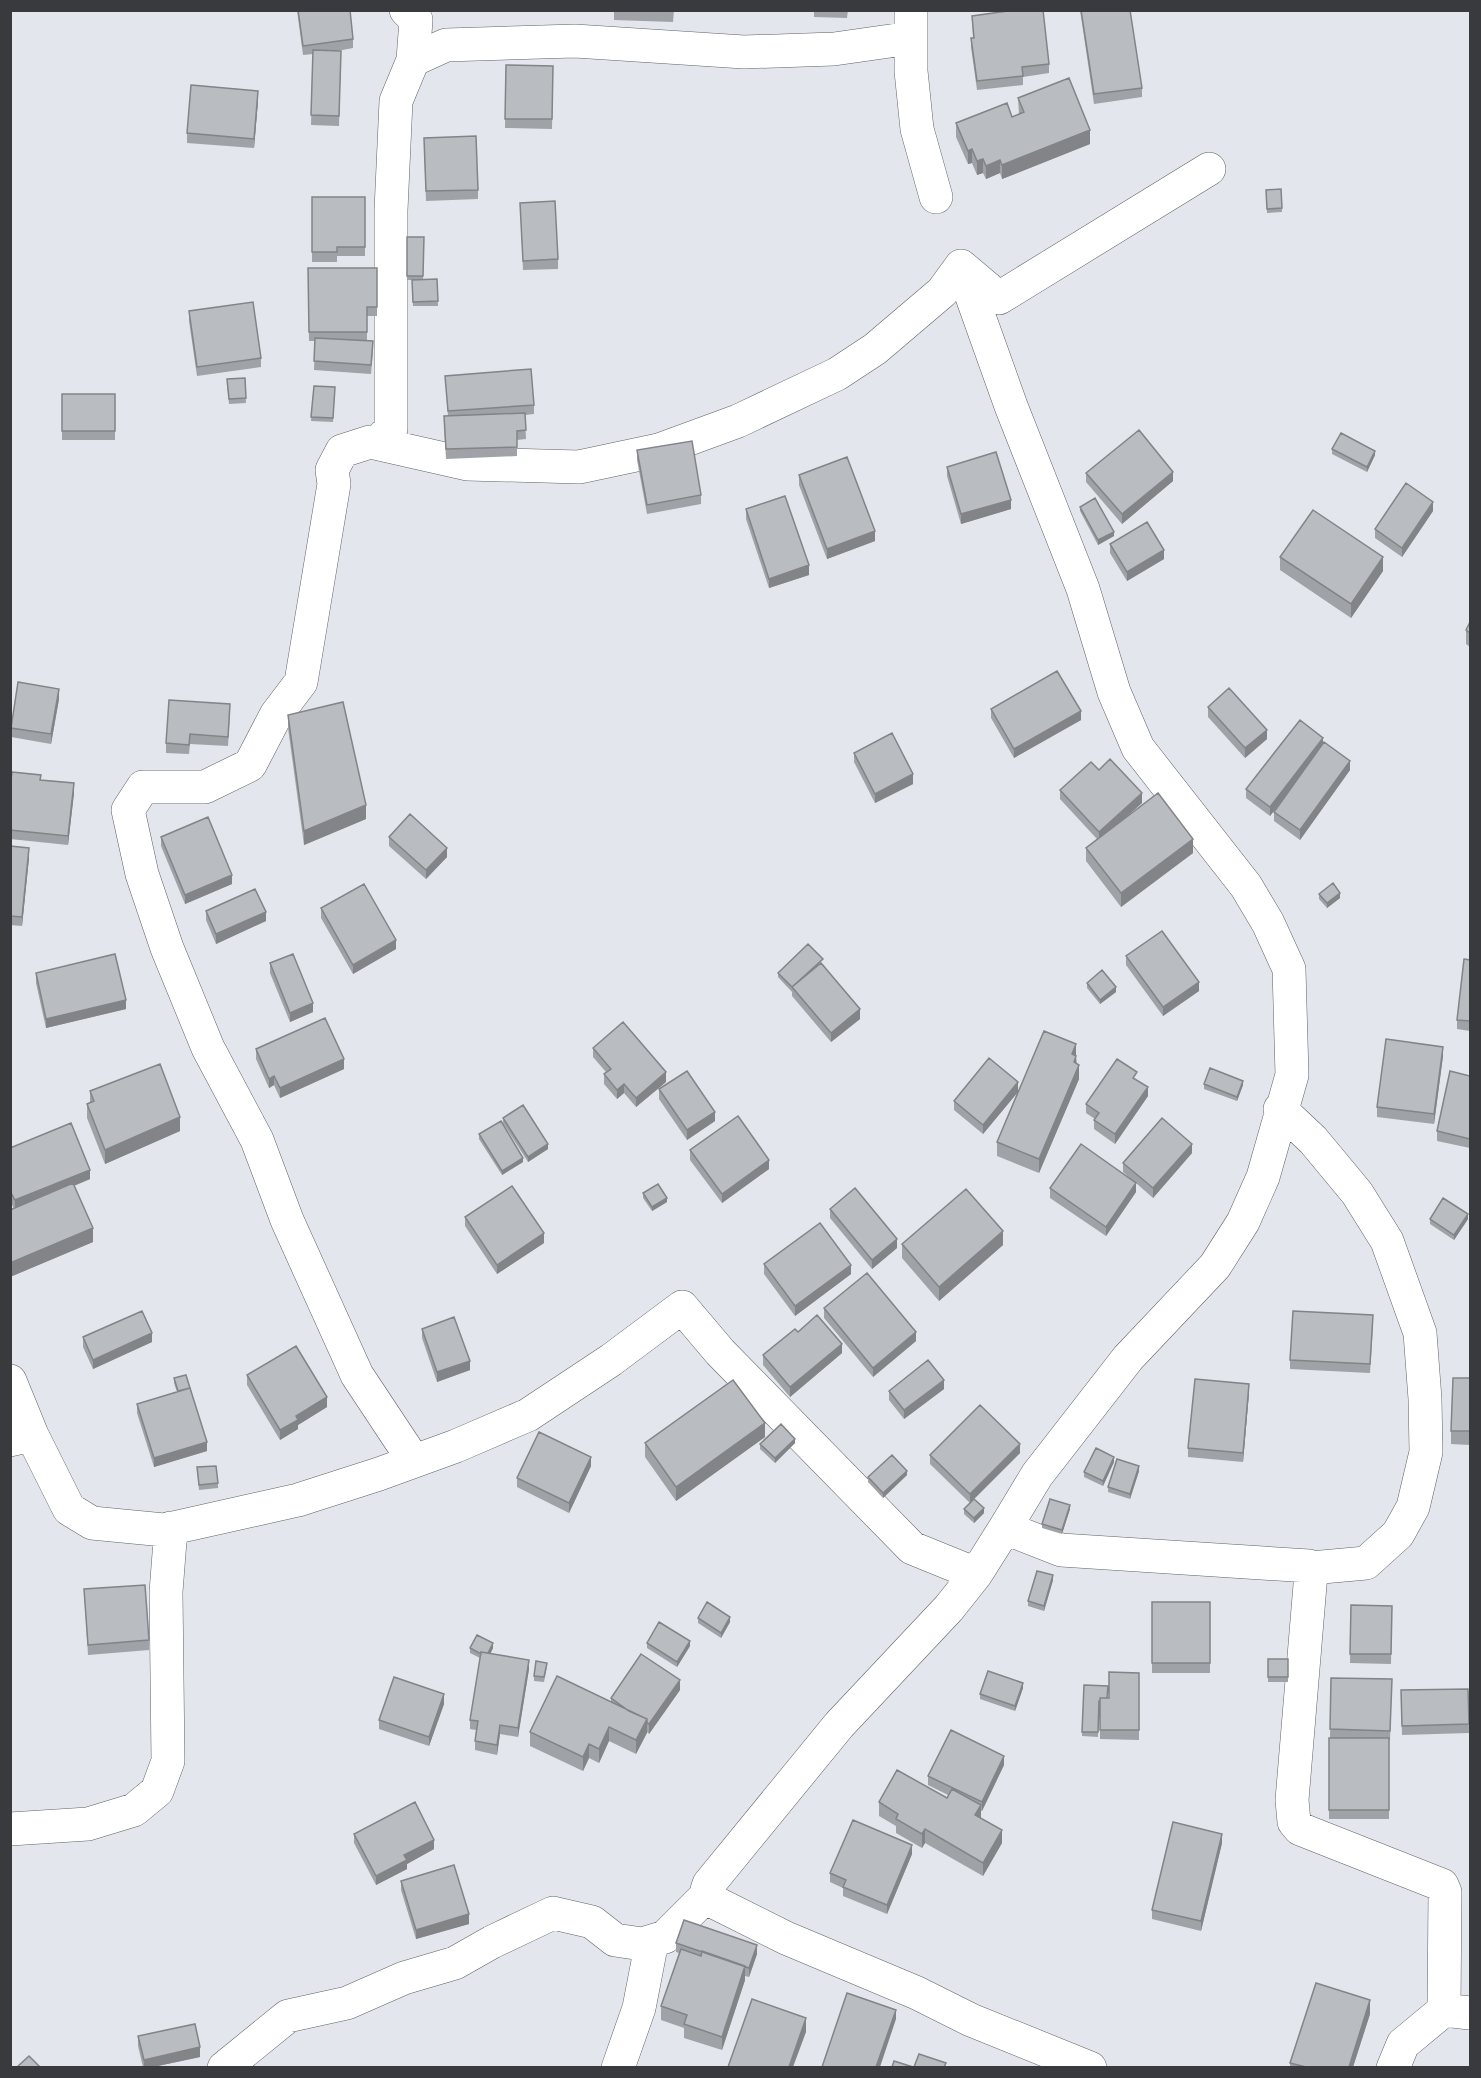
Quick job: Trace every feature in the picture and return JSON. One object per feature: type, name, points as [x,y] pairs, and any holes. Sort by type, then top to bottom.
[{"type":"street","points":[[377,443],[391,429],[391,210],[396,101],[413,60],[416,20],[406,10]]},
{"type":"street","points":[[413,60],[446,45],[576,41],[744,52],[834,49],[911,24],[916,129],[936,197]]},
{"type":"street","points":[[961,266],[999,298],[1209,169]]},
{"type":"street","points":[[414,1461],[357,1375],[287,1220],[257,1140],[208,1048],[167,948],[149,895],[128,810],[143,787],[205,787],[250,765],[276,715],[301,682],[334,484],[332,470],[342,451],[370,442],[467,465],[579,467],[659,450],[738,421],[837,374],[875,349],[942,292],[961,266]]},
{"type":"street","points":[[224,2067],[288,2016],[346,2003],[404,1978],[455,1963],[492,1942],[553,1913],[592,1922],[615,1940],[642,1944],[665,1937],[707,1895],[709,1884],[840,1725],[949,1608],[976,1574],[1037,1475],[1128,1358],[1215,1266],[1243,1221],[1263,1177],[1280,1109],[1292,1075],[1289,969],[1268,922],[1246,886],[1138,747],[1114,692],[1083,589],[1011,406],[961,266]]},
{"type":"street","points":[[1005,1528],[1061,1550],[1305,1564],[1311,1568],[1366,1563],[1398,1534],[1413,1507],[1426,1452],[1420,1333],[1387,1241],[1357,1193],[1313,1140],[1280,1109]]},
{"type":"street","points":[[10,1380],[21,1438],[69,1509],[92,1523],[171,1528],[298,1500],[414,1461],[528,1415],[611,1360],[682,1307],[720,1352],[912,1548],[976,1574]]},
{"type":"street","points":[[10,1829],[88,1824],[134,1810],[158,1791],[168,1761],[166,1592],[171,1528]]},
{"type":"street","points":[[1311,1568],[1292,1800],[1294,1822],[1299,1829],[1442,1886],[1445,1892],[1457,2012],[1403,2044],[1393,2067]]},
{"type":"street","points":[[707,1895],[710,1900],[786,1938],[916,1993],[971,2020],[1090,2067]]},
{"type":"street","points":[[618,2067],[639,2008],[652,1941]]},
{"type":"building","points":[[298,10],[350,10],[353,39],[303,46]]},
{"type":"building","points":[[1015,10],[1043,10],[1049,64],[1022,67],[1023,76],[977,81],[971,38],[974,38],[972,16]]},
{"type":"building","points":[[1081,10],[1130,10],[1142,88],[1094,94]]},
{"type":"building","points":[[313,50],[341,51],[339,116],[311,115]]},
{"type":"building","points":[[506,65],[553,66],[552,119],[505,119]]},
{"type":"building","points":[[1069,78],[1090,130],[1002,165],[1000,160],[986,166],[983,159],[977,161],[972,149],[968,151],[956,123],[1007,103],[1012,117],[1024,112],[1018,98]]},
{"type":"building","points":[[191,85],[258,91],[254,139],[187,133]]},
{"type":"building","points":[[476,136],[478,190],[426,191],[424,138]]},
{"type":"building","points":[[1281,189],[1282,208],[1267,209],[1266,190]]},
{"type":"building","points":[[312,197],[365,197],[365,247],[337,247],[337,252],[312,252]]},
{"type":"building","points":[[555,201],[558,259],[523,261],[520,203]]},
{"type":"building","points":[[407,237],[424,237],[423,276],[407,276]]},
{"type":"building","points":[[308,268],[377,268],[377,307],[367,307],[367,332],[309,332]]},
{"type":"building","points":[[437,279],[438,301],[413,302],[412,280]]},
{"type":"building","points":[[253,302],[261,358],[197,367],[189,311]]},
{"type":"building","points":[[315,338],[373,341],[371,365],[314,361]]},
{"type":"building","points":[[531,369],[534,405],[448,411],[445,376]]},
{"type":"building","points":[[245,378],[246,398],[229,399],[227,379]]},
{"type":"building","points":[[314,386],[335,387],[333,418],[311,417]]},
{"type":"building","points":[[62,394],[115,394],[115,431],[62,431]]},
{"type":"building","points":[[525,413],[526,430],[517,431],[517,447],[446,449],[444,416]]},
{"type":"building","points":[[1139,430],[1173,472],[1122,514],[1086,473]]},
{"type":"building","points":[[1341,433],[1375,451],[1367,467],[1332,449]]},
{"type":"building","points":[[692,441],[701,495],[647,505],[637,450]]},
{"type":"building","points":[[996,452],[1011,500],[961,514],[947,467]]},
{"type":"building","points":[[847,457],[875,531],[827,549],[799,475]]},
{"type":"building","points":[[1406,483],[1433,502],[1402,548],[1375,529]]},
{"type":"building","points":[[785,496],[809,565],[769,579],[746,509]]},
{"type":"building","points":[[1095,498],[1114,532],[1098,540],[1080,507]]},
{"type":"building","points":[[1313,510],[1383,557],[1351,604],[1280,557]]},
{"type":"building","points":[[1147,522],[1164,550],[1127,572],[1110,544]]},
{"type":"building","points":[[1057,671],[1081,711],[1014,749],[991,709]]},
{"type":"building","points":[[18,682],[59,689],[51,734],[11,728]]},
{"type":"building","points":[[1229,688],[1267,730],[1245,748],[1208,707]]},
{"type":"building","points":[[169,700],[230,704],[228,737],[190,734],[189,745],[166,743]]},
{"type":"building","points":[[343,702],[366,805],[304,831],[288,715]]},
{"type":"building","points":[[1300,720],[1323,738],[1270,807],[1246,789]]},
{"type":"building","points":[[892,733],[913,774],[875,794],[854,753]]},
{"type":"building","points":[[1324,742],[1350,761],[1300,830],[1274,812]]},
{"type":"building","points":[[1110,759],[1142,793],[1099,832],[1060,790],[1091,762],[1099,770]]},
{"type":"building","points":[[12,772],[41,775],[40,780],[74,783],[68,836],[10,830]]},
{"type":"building","points":[[1158,793],[1193,839],[1121,893],[1086,848]]},
{"type":"building","points":[[410,814],[447,848],[426,870],[389,837]]},
{"type":"building","points":[[208,817],[232,875],[185,895],[161,837]]},
{"type":"building","points":[[10,846],[29,848],[22,917],[10,916]]},
{"type":"building","points":[[1333,883],[1340,893],[1327,903],[1319,894]]},
{"type":"building","points":[[364,884],[396,940],[353,965],[321,908]]},
{"type":"building","points":[[255,889],[266,912],[216,934],[206,911]]},
{"type":"building","points":[[1162,931],[1199,982],[1163,1007],[1126,956]]},
{"type":"building","points":[[808,944],[823,959],[792,987],[778,973]]},
{"type":"building","points":[[115,954],[126,1000],[46,1019],[36,973]]},
{"type":"building","points":[[293,954],[313,1003],[290,1013],[270,963]]},
{"type":"building","points":[[1464,959],[1470,960],[1470,1021],[1457,1020]]},
{"type":"building","points":[[821,963],[860,1009],[831,1033],[792,987]]},
{"type":"building","points":[[1102,970],[1116,987],[1100,1000],[1087,983]]},
{"type":"building","points":[[325,1018],[344,1059],[280,1088],[274,1076],[269,1079],[256,1049]]},
{"type":"building","points":[[623,1022],[666,1072],[636,1098],[624,1084],[617,1090],[604,1074],[611,1069],[593,1048]]},
{"type":"building","points":[[1044,1031],[1076,1044],[1072,1054],[1076,1056],[1074,1062],[1079,1065],[1039,1159],[997,1142]]},
{"type":"building","points":[[1386,1039],[1443,1047],[1434,1114],[1377,1107]]},
{"type":"building","points":[[989,1058],[1018,1082],[983,1125],[954,1101]]},
{"type":"building","points":[[1117,1059],[1137,1072],[1133,1078],[1148,1087],[1115,1134],[1094,1120],[1099,1113],[1086,1104]]},
{"type":"building","points":[[160,1064],[180,1117],[105,1150],[87,1104],[94,1101],[90,1091]]},
{"type":"building","points":[[1210,1068],[1243,1081],[1237,1097],[1204,1084]]},
{"type":"building","points":[[687,1071],[715,1112],[687,1130],[659,1089]]},
{"type":"building","points":[[1450,1071],[1470,1076],[1470,1139],[1437,1131]]},
{"type":"building","points":[[523,1105],[548,1144],[528,1157],[503,1118]]},
{"type":"building","points":[[738,1116],[769,1160],[722,1194],[690,1150]]},
{"type":"building","points":[[1162,1118],[1192,1144],[1153,1188],[1123,1163]]},
{"type":"building","points":[[501,1121],[523,1158],[502,1171],[479,1134]]},
{"type":"building","points":[[71,1123],[90,1170],[15,1200],[10,1191],[10,1148]]},
{"type":"building","points":[[1081,1144],[1136,1183],[1106,1227],[1050,1188]]},
{"type":"building","points":[[73,1183],[93,1228],[10,1263],[10,1210]]},
{"type":"building","points":[[658,1184],[667,1198],[652,1207],[643,1193]]},
{"type":"building","points":[[512,1186],[544,1233],[497,1265],[465,1217]]},
{"type":"building","points":[[855,1188],[897,1239],[872,1260],[830,1209]]},
{"type":"building","points":[[966,1189],[1003,1231],[939,1287],[902,1244]]},
{"type":"building","points":[[1443,1198],[1468,1214],[1454,1235],[1430,1219]]},
{"type":"building","points":[[820,1223],[851,1265],[795,1306],[764,1264]]},
{"type":"building","points":[[867,1273],[916,1332],[873,1368],[824,1308]]},
{"type":"building","points":[[142,1311],[152,1333],[93,1360],[83,1337]]},
{"type":"building","points":[[1293,1311],[1373,1315],[1370,1364],[1290,1360]]},
{"type":"building","points":[[817,1315],[842,1344],[790,1387],[763,1355],[795,1329],[798,1332]]},
{"type":"building","points":[[454,1317],[470,1361],[437,1372],[422,1329]]},
{"type":"building","points":[[296,1346],[327,1397],[296,1416],[298,1420],[280,1430],[247,1375]]},
{"type":"building","points":[[928,1360],[944,1380],[904,1410],[889,1391]]},
{"type":"building","points":[[186,1375],[190,1388],[178,1391],[174,1378]]},
{"type":"building","points":[[1453,1378],[1470,1378],[1470,1431],[1451,1431]]},
{"type":"building","points":[[1195,1379],[1249,1384],[1243,1453],[1188,1448]]},
{"type":"building","points":[[733,1380],[765,1423],[676,1487],[645,1443]]},
{"type":"building","points":[[190,1388],[207,1442],[154,1458],[137,1404]]},
{"type":"building","points":[[980,1405],[1020,1444],[970,1494],[930,1455]]},
{"type":"building","points":[[781,1424],[795,1439],[775,1458],[760,1444]]},
{"type":"building","points":[[539,1432],[591,1457],[569,1503],[517,1478]]},
{"type":"building","points":[[1096,1448],[1114,1457],[1103,1481],[1084,1472]]},
{"type":"building","points":[[892,1455],[907,1471],[883,1493],[868,1477]]},
{"type":"building","points":[[1117,1459],[1139,1466],[1130,1494],[1108,1487]]},
{"type":"building","points":[[216,1466],[218,1483],[199,1485],[197,1467]]},
{"type":"building","points":[[974,1499],[984,1508],[974,1518],[964,1509]]},
{"type":"building","points":[[1050,1499],[1070,1505],[1062,1530],[1042,1524]]},
{"type":"building","points":[[1037,1571],[1053,1575],[1044,1606],[1028,1601]]},
{"type":"building","points":[[145,1585],[149,1640],[88,1645],[84,1589]]},
{"type":"building","points":[[707,1602],[730,1617],[721,1633],[698,1618]]},
{"type":"building","points":[[1152,1602],[1210,1602],[1210,1663],[1152,1663]]},
{"type":"building","points":[[1351,1605],[1392,1606],[1391,1654],[1350,1654]]},
{"type":"building","points":[[659,1622],[690,1641],[677,1662],[647,1643]]},
{"type":"building","points":[[477,1635],[493,1643],[488,1653],[481,1652],[481,1654],[470,1648]]},
{"type":"building","points":[[481,1652],[529,1660],[518,1728],[500,1725],[497,1745],[475,1741],[478,1721],[470,1720]]},
{"type":"building","points":[[641,1654],[680,1680],[649,1724],[647,1719],[629,1711],[611,1698]]},
{"type":"building","points":[[1268,1659],[1288,1659],[1288,1677],[1268,1677]]},
{"type":"building","points":[[536,1661],[547,1663],[544,1677],[534,1676]]},
{"type":"building","points":[[988,1671],[1023,1683],[1015,1706],[980,1694]]},
{"type":"building","points":[[1109,1672],[1139,1673],[1139,1730],[1100,1730],[1100,1698],[1109,1698]]},
{"type":"building","points":[[557,1676],[647,1719],[636,1740],[609,1727],[599,1749],[589,1744],[583,1757],[530,1732]]},
{"type":"building","points":[[394,1677],[444,1694],[429,1737],[379,1720]]},
{"type":"building","points":[[1331,1678],[1392,1679],[1390,1731],[1330,1729]]},
{"type":"building","points":[[1084,1685],[1108,1686],[1107,1698],[1100,1698],[1099,1701],[1098,1732],[1082,1732]]},
{"type":"building","points":[[1468,1689],[1469,1724],[1402,1726],[1401,1690]]},
{"type":"building","points":[[951,1730],[1004,1756],[982,1802],[928,1776]]},
{"type":"building","points":[[1329,1738],[1389,1738],[1389,1810],[1329,1810]]},
{"type":"building","points":[[897,1770],[947,1798],[952,1789],[981,1805],[975,1815],[1002,1830],[983,1863],[925,1829],[922,1834],[896,1819],[898,1814],[879,1802]]},
{"type":"building","points":[[415,1802],[434,1840],[404,1855],[407,1860],[376,1876],[354,1834]]},
{"type":"building","points":[[853,1820],[912,1845],[887,1905],[843,1887],[846,1880],[830,1873]]},
{"type":"building","points":[[1173,1822],[1222,1834],[1201,1921],[1152,1910]]},
{"type":"building","points":[[454,1865],[469,1914],[416,1930],[401,1881]]},
{"type":"building","points":[[684,1920],[757,1945],[749,1968],[676,1943]]},
{"type":"building","points":[[681,1949],[701,1956],[702,1951],[745,1966],[722,2037],[684,2024],[687,2015],[661,2006]]},
{"type":"building","points":[[1316,1983],[1370,2000],[1349,2067],[1306,2067],[1290,2063]]},
{"type":"building","points":[[847,1993],[896,2010],[876,2067],[822,2067]]},
{"type":"building","points":[[752,1999],[806,2018],[789,2067],[728,2067]]},
{"type":"building","points":[[195,2024],[200,2047],[144,2060],[138,2036]]},
{"type":"building","points":[[919,2054],[946,2063],[944,2067],[914,2067]]},
{"type":"building","points":[[29,2056],[40,2067],[17,2067]]},
{"type":"building","points":[[894,2061],[913,2067],[892,2067]]}]
